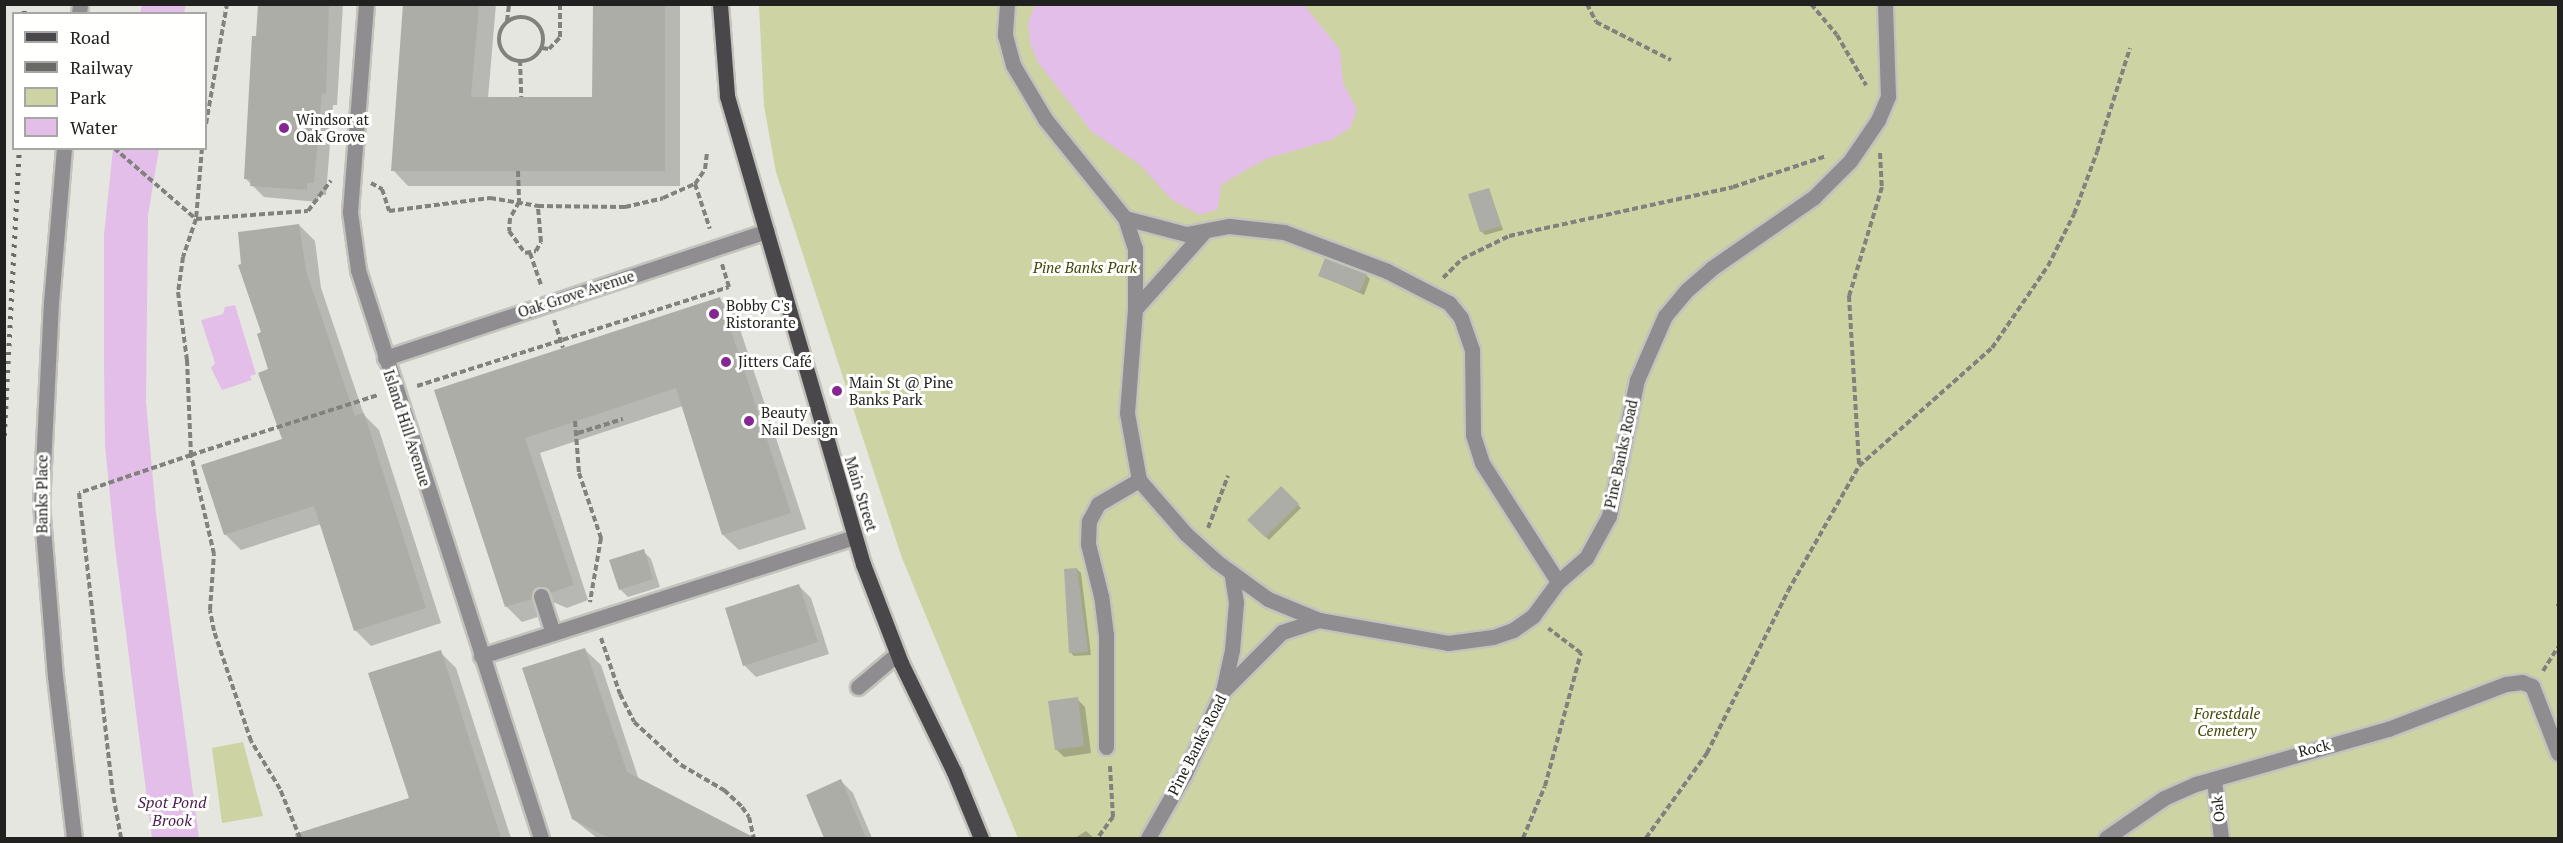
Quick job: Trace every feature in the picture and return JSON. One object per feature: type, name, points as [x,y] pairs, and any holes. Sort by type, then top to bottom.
[{"type":"main road","name":"Main Street","points":[[720,4],[727,96],[855,537],[897,654],[954,772],[981,838]]},
{"type":"street","name":"Island Hill Avenue","points":[[366,4],[350,212],[355,257],[395,390],[541,838]]},
{"type":"street","points":[[1007,4],[1005,35],[1013,65],[1045,119],[1125,218],[1135,248],[1134,309],[1127,413],[1139,480],[1201,549],[1268,600],[1319,620]]},
{"type":"street","name":"Pine Banks Road","points":[[1148,838],[1223,691],[1282,632],[1319,620],[1448,643],[1493,637],[1513,630],[1533,615],[1558,582],[1586,558],[1609,516],[1637,380],[1665,316],[1688,289],[1712,268],[1814,197],[1850,161],[1878,120],[1888,96],[1885,4]]},
{"type":"street","name":"Banks Place","points":[[64,150],[50,313],[41,503],[55,676],[74,838]]},
{"type":"street","points":[[1125,218],[1164,231],[1203,233],[1229,226],[1284,232],[1388,271],[1430,291],[1449,303],[1469,334],[1473,435],[1482,463],[1558,582]]},
{"type":"street","name":"Oak Grove Avenue","points":[[385,358],[766,231]]},
{"type":"street","points":[[1134,309],[1203,233]]},
{"type":"street","points":[[1106,747],[1106,635],[1088,544],[1089,521],[1098,504],[1139,480]]},
{"type":"street","points":[[481,656],[855,537]]},
{"type":"street","points":[[1223,691],[1232,650],[1236,602],[1231,572]]},
{"type":"street","points":[[541,596],[554,633]]},
{"type":"street","points":[[858,687],[897,654]]},
{"type":"street","name":"Rock","points":[[2106,838],[2164,798],[2214,780],[2279,757],[2388,729],[2506,684],[2522,682],[2532,686]]},
{"type":"street","points":[[2532,686],[2559,753]]},
{"type":"street","name":"Oak","points":[[2214,780],[2221,838]]},
{"type":"path","points":[[207,118],[227,4]]},
{"type":"path","points":[[507,22],[523,18],[537,24],[544,39],[538,55],[520,60],[508,56],[500,43],[507,22],[509,4]]},
{"type":"path","points":[[542,48],[549,49],[560,37],[560,4]]},
{"type":"path","points":[[1587,4],[1596,22],[1671,60]]},
{"type":"path","points":[[1811,4],[1837,35],[1865,82],[1878,120],[1882,187],[1850,296],[1859,466]]},
{"type":"path","points":[[1646,838],[1707,753],[1788,591],[1859,466],[1992,348],[2048,266],[2093,163],[2130,48]]},
{"type":"path","points":[[520,60],[521,97]]},
{"type":"path","points":[[116,150],[196,219],[308,211],[332,180],[375,184],[382,189],[389,211],[481,199],[538,206],[625,207],[695,184],[705,169],[707,152]]},
{"type":"path","points":[[202,150],[196,219],[181,263],[178,292],[187,360],[191,455],[214,554],[210,610],[213,631],[251,741],[280,789],[300,838]]},
{"type":"path","points":[[1430,291],[1462,259],[1509,236],[1733,187],[1834,153]]},
{"type":"path","points":[[518,171],[519,202],[510,218],[509,231],[525,253],[536,251],[541,242],[542,216],[538,206]]},
{"type":"path","points":[[121,838],[112,788],[79,493],[83,489],[395,390],[413,385],[420,388],[729,287],[695,184]]},
{"type":"path","points":[[578,433],[624,419]]},
{"type":"path","points":[[575,421],[578,433],[579,473],[601,538],[589,606],[620,694],[634,722],[681,765],[724,790],[742,807],[749,817],[754,838]]},
{"type":"path","points":[[1201,549],[1228,476]]},
{"type":"path","points":[[1523,838],[1545,786],[1581,653],[1533,615]]},
{"type":"path","points":[[2532,686],[2559,647]]},
{"type":"path","points":[[1099,836],[1113,817],[1114,784],[1106,747]]},
{"type":"green space","points":[[759,5],[2558,5],[2558,838],[1018,838],[902,558],[776,172],[764,106]]},
{"type":"green space","points":[[243,742],[263,816],[222,823],[212,748]]},
{"type":"water","points":[[142,4],[186,5],[184,12],[140,12]]},
{"type":"water","points":[[1035,5],[1304,5],[1340,50],[1343,83],[1357,109],[1350,128],[1331,140],[1268,158],[1221,185],[1218,209],[1200,215],[1172,200],[1140,165],[1091,131],[1038,62],[1030,43],[1028,23]]},
{"type":"water","name":"Spot Pond Brook","points":[[113,150],[159,150],[148,215],[146,402],[156,513],[199,838],[152,838],[115,547],[105,445],[104,235]]},
{"type":"water","points":[[235,305],[256,374],[250,376],[252,380],[222,390],[211,368],[215,363],[201,320],[223,314],[225,307]]},
{"type":"building","name":"Windsor at Oak Grove","points":[[258,4],[329,4],[326,94],[322,93],[314,183],[307,183],[307,190],[250,186],[251,179],[244,179],[252,36],[256,36]]},
{"type":"building","points":[[403,4],[479,4],[471,97],[592,97],[593,4],[665,4],[665,171],[391,171]]},
{"type":"building","points":[[1489,188],[1501,226],[1480,232],[1468,194]]},
{"type":"building","points":[[299,224],[306,271],[355,416],[364,413],[426,608],[354,631],[314,506],[224,535],[201,465],[282,439],[258,373],[268,369],[257,334],[261,332],[238,265],[241,264],[238,232]]},
{"type":"building","points":[[1325,258],[1367,274],[1360,292],[1318,276]]},
{"type":"building","points":[[720,297],[791,513],[722,535],[676,388],[525,438],[574,585],[550,593],[537,587],[532,599],[505,607],[434,390]]},
{"type":"building","points":[[1281,486],[1299,504],[1265,537],[1247,520]]},
{"type":"building","points":[[644,549],[653,579],[619,590],[609,560]]},
{"type":"building","points":[[1077,568],[1088,652],[1069,653],[1064,569]]},
{"type":"building","points":[[799,584],[818,642],[743,666],[725,608]]},
{"type":"building","points":[[585,648],[627,772],[755,838],[609,838],[572,819],[522,668]]},
{"type":"building","points":[[441,650],[501,838],[296,838],[295,834],[409,798],[368,673]]},
{"type":"building","points":[[1078,697],[1084,746],[1055,750],[1048,701]]},
{"type":"building","points":[[841,779],[866,838],[824,838],[806,795]]},
{"type":"railway","points":[[24,4],[24,12]]},
{"type":"railway","points":[[4,436],[19,150]]},
{"type":"place","name":"Windsor at Oak Grove","points":[[284,128]]},
{"type":"place","name":"Bobby C's Ristorante","points":[[714,314]]},
{"type":"place","name":"Jitters Café","points":[[726,362]]},
{"type":"place","name":"Main St @ Pine Banks Park","points":[[837,391]]},
{"type":"place","name":"Beauty Nail Design","points":[[749,421]]},
{"type":"park label","name":"Pine Banks Park","points":[[1085,268]]},
{"type":"park label","name":"Forestdale Cemetery","points":[[2227,722]]}]
